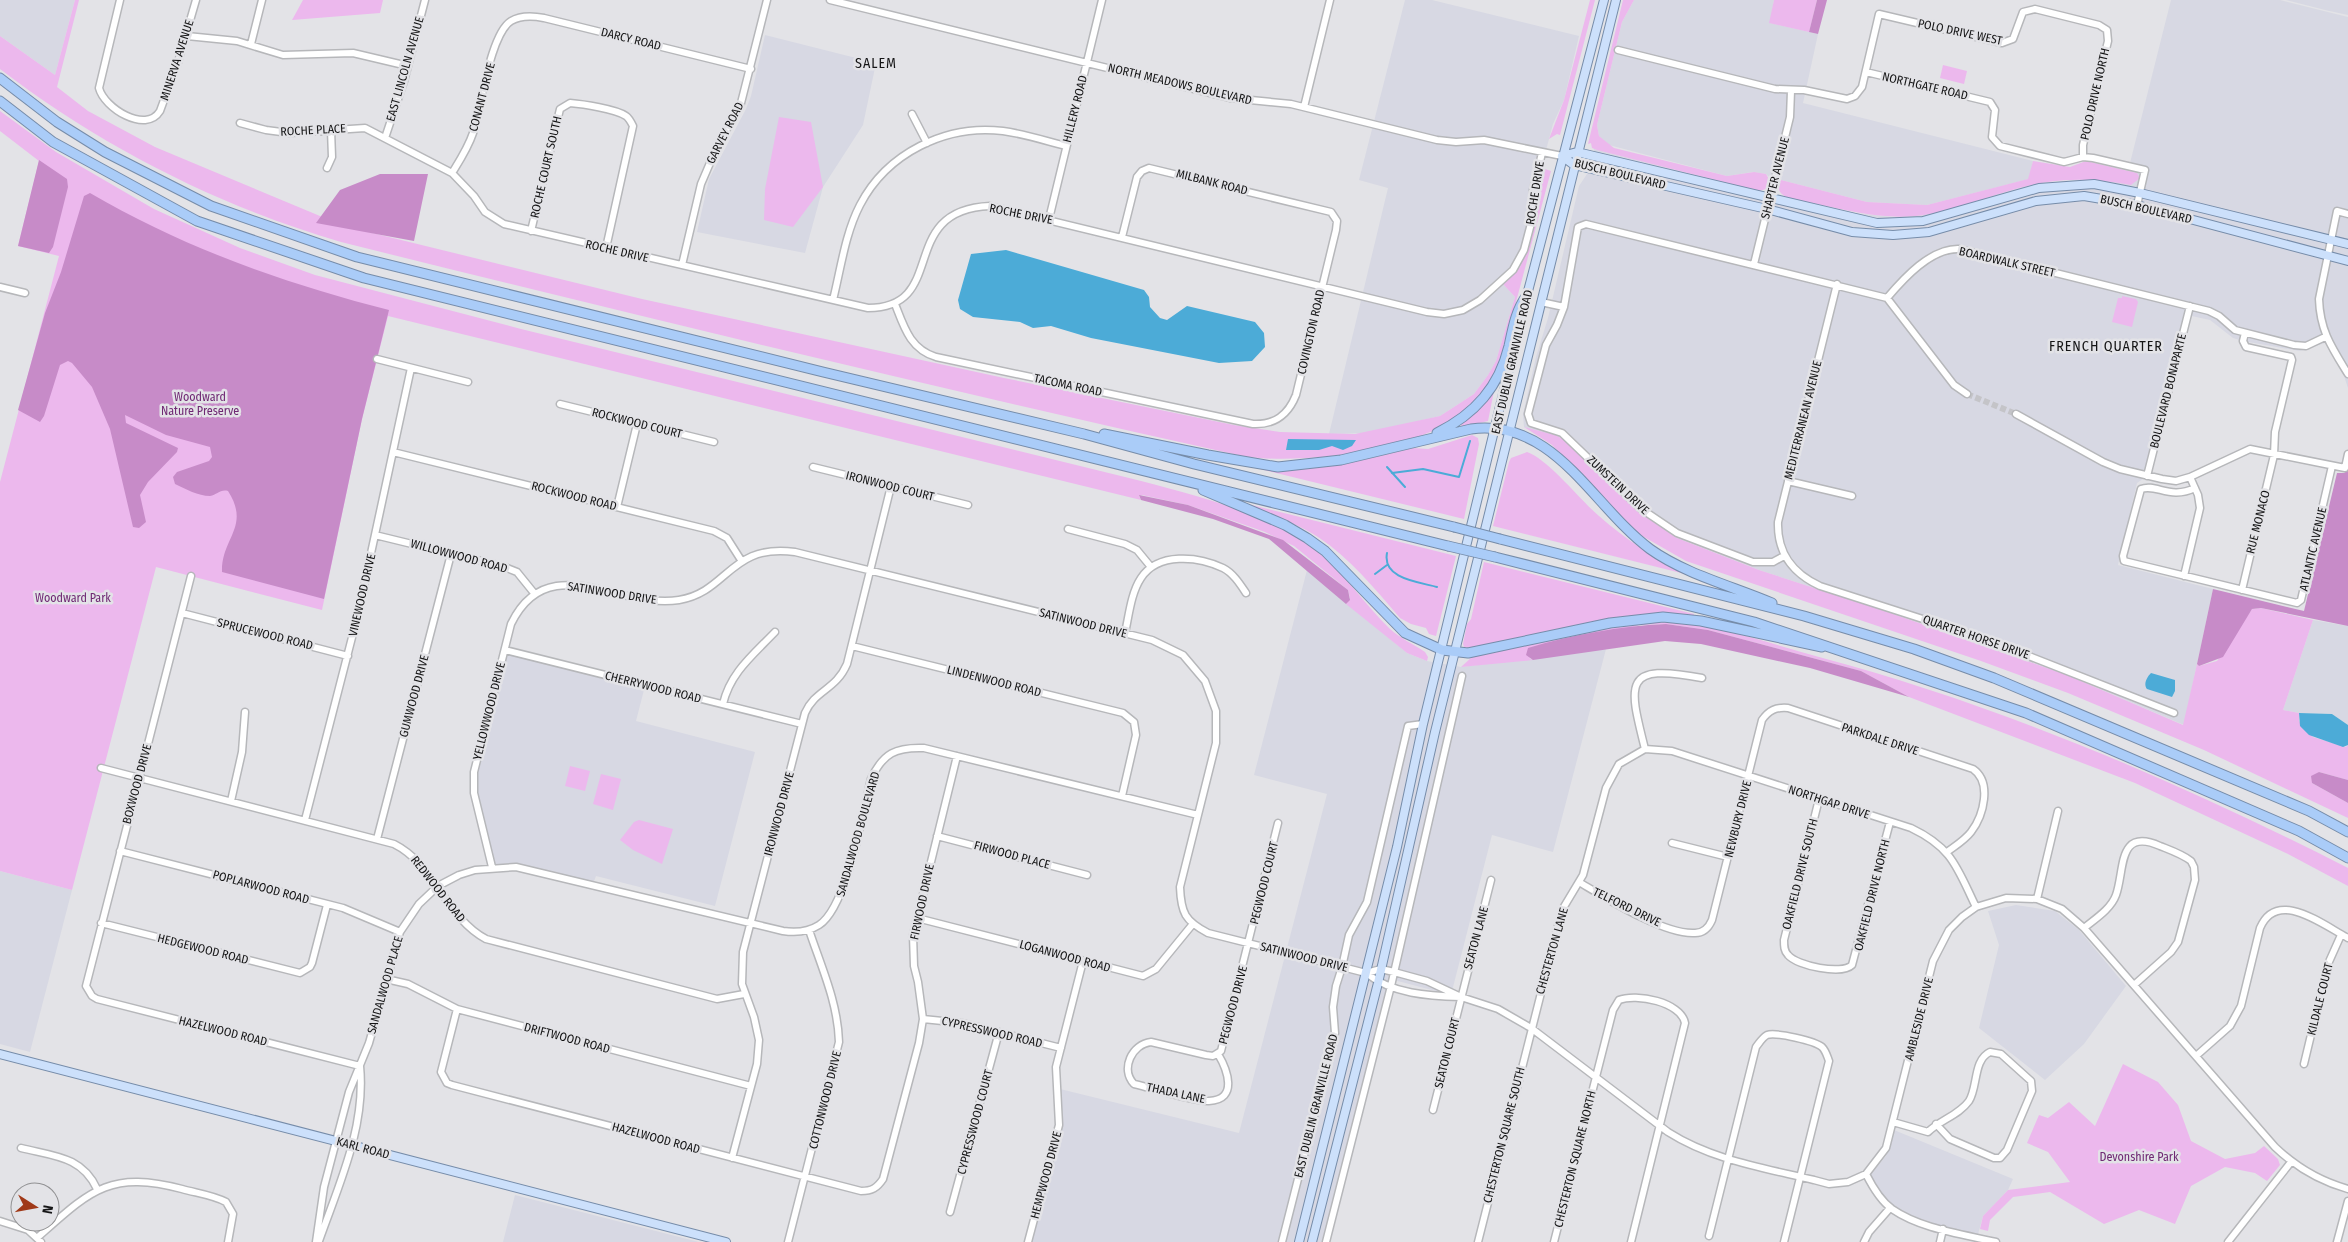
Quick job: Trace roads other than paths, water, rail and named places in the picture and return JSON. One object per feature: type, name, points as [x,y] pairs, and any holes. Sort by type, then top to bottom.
[{"type":"highway","points":[[0,78],[57,122],[105,152],[211,206],[357,257],[1047,425],[1804,616],[1914,649],[1994,678],[2309,811],[2348,832]]},
{"type":"highway","points":[[0,101],[53,142],[197,221],[364,278],[1754,622],[2026,713],[2299,831],[2348,858]]},
{"type":"highway","points":[[1422,440],[1467,415],[1493,387],[1505,362],[1518,307],[1527,295]]},
{"type":"highway","points":[[1047,425],[1123,437],[1216,457],[1278,467],[1342,460],[1471,429],[1496,429],[1527,436],[1549,450],[1564,463],[1622,527],[1652,550],[1715,581],[1804,616]]},
{"type":"highway","points":[[1172,478],[1254,511],[1307,538],[1325,551],[1405,633],[1442,650],[1455,653],[1489,650],[1610,622],[1663,617],[1701,621],[1809,646],[1842,650]]},
{"type":"main road","name":"EAST DUBLIN GRANVILLE ROAD","points":[[1298,1242],[1397,847],[1423,724],[1527,295],[1604,0]]},
{"type":"main road","name":"EAST DUBLIN GRANVILLE ROAD","points":[[1312,1242],[1378,983],[1455,653],[1616,0]]},
{"type":"main road","name":"BUSCH BOULEVARD","points":[[1562,156],[1577,152],[1877,223],[1908,223],[2039,188],[2056,185],[2094,184],[2140,193],[2348,244]]},
{"type":"main road","name":"BUSCH BOULEVARD","points":[[1562,156],[1574,165],[1767,209],[1852,232],[1893,235],[1929,232],[2036,201],[2084,196],[2138,205],[2348,261]]},
{"type":"main road","name":"KARL ROAD","points":[[0,1054],[726,1242]]},
{"type":"street","name":"MINERVA AVENUE","points":[[120,0],[100,79],[101,96],[110,106],[132,118],[148,120],[155,118],[160,111],[187,36],[196,0]]},
{"type":"street","points":[[250,44],[262,0]]},
{"type":"street","name":"EAST LINCOLN AVENUE","points":[[385,138],[408,66],[424,0]]},
{"type":"street","name":"GARVEY ROAD","points":[[682,266],[701,184],[716,149],[739,108],[751,69],[767,0]]},
{"type":"street","name":"NORTH MEADOWS BOULEVARD","points":[[830,0],[1234,98],[1304,107],[1437,140],[1456,142],[1484,140],[1562,156]]},
{"type":"street","name":"HILLERY ROAD","points":[[1049,219],[1102,0]]},
{"type":"street","points":[[1304,107],[1330,0]]},
{"type":"street","name":"POLO DRIVE WEST","points":[[1866,72],[1879,14],[2002,43],[2013,39],[2021,14],[2031,9],[2099,24],[2107,30]]},
{"type":"street","name":"DARCY ROAD","points":[[510,22],[527,16],[544,18],[751,69]]},
{"type":"street","name":"CONANT DRIVE","points":[[452,173],[468,146],[473,132],[494,47],[500,33],[510,22]]},
{"type":"street","name":"POLO DRIVE NORTH","points":[[2083,157],[2083,145],[2108,41],[2107,30]]},
{"type":"street","points":[[187,36],[250,44],[283,55],[353,53],[408,66]]},
{"type":"street","name":"NORTHGATE ROAD","points":[[1618,50],[1775,89],[1804,90],[1851,98],[1861,90],[1866,72],[1990,102],[1996,110],[1992,137],[2000,146],[2064,162],[2083,157],[2145,170],[2138,205]]},
{"type":"street","name":"SHAPTER AVENUE","points":[[1754,264],[1790,117],[1791,91]]},
{"type":"street","name":"ROCHE COURT SOUTH","points":[[531,231],[558,114],[564,105],[570,103],[596,108],[622,114],[630,121],[633,131],[606,248]]},
{"type":"street","points":[[912,114],[927,143]]},
{"type":"street","name":"ROCHE PLACE","points":[[240,123],[277,132],[365,128],[385,138]]},
{"type":"street","points":[[327,168],[332,157],[332,130]]},
{"type":"street","points":[[833,300],[848,236],[860,205],[873,184],[896,162],[927,143],[964,131],[992,130],[1014,133],[1066,146]]},
{"type":"street","name":"ROCHE DRIVE","points":[[385,138],[452,173],[490,216],[504,224],[868,308],[882,308],[894,304],[911,291],[916,282],[928,242],[939,227],[953,215],[977,206],[990,206],[1427,312],[1444,314],[1463,310],[1472,305],[1513,270],[1520,260],[1534,209],[1534,190],[1542,153]]},
{"type":"street","name":"MILBANK ROAD","points":[[1122,237],[1137,177],[1142,171],[1149,168],[1325,209],[1336,218],[1336,230]]},
{"type":"street","points":[[2348,214],[2337,212],[2319,299],[2319,311],[2326,337],[2348,374]]},
{"type":"street","points":[[1564,308],[1576,230],[1586,224],[1837,284],[1887,298],[1954,385],[1968,394]]},
{"type":"street","name":"COVINGTON ROAD","points":[[1269,424],[1284,416],[1292,406],[1336,230]]},
{"type":"street","name":"BOARDWALK STREET","points":[[1887,298],[1902,279],[1947,249],[1958,250],[2190,306],[2219,316],[2235,330],[2294,345],[2306,346],[2326,337]]},
{"type":"street","name":"MEDITERRANEAN AVENUE","points":[[1784,556],[1779,541],[1778,522],[1837,284]]},
{"type":"street","points":[[0,287],[25,293]]},
{"type":"street","name":"EAST DUBLIN GRANVILLE ROAD","points":[[1541,302],[1564,308]]},
{"type":"street","name":"TACOMA ROAD","points":[[894,304],[904,328],[914,344],[931,356],[1253,424],[1269,424]]},
{"type":"street","name":"BOULEVARD BONAPARTE","points":[[2148,476],[2190,306]]},
{"type":"street","name":"ZUMSTEIN DRIVE","points":[[1564,308],[1546,345],[1528,414],[1531,423],[1562,433],[1640,508],[1677,533],[1753,562],[1773,562],[1784,556]]},
{"type":"street","name":"RUE MONACO","points":[[2242,590],[2274,455],[2275,432],[2292,360],[2291,357],[2246,347],[2243,341],[2245,333]]},
{"type":"street","points":[[377,359],[468,382]]},
{"type":"street","name":"VINEWOOD DRIVE","points":[[305,820],[348,656],[411,368]]},
{"type":"street","name":"ROCKWOOD COURT","points":[[560,404],[714,442]]},
{"type":"street","points":[[2016,414],[2091,456],[2120,469],[2176,481],[2190,477],[2242,451],[2250,449],[2345,468],[2348,454]]},
{"type":"street","points":[[617,507],[637,424]]},
{"type":"street","name":"ROCKWOOD ROAD","points":[[393,452],[714,531],[727,538],[741,560]]},
{"type":"street","name":"ATLANTIC AVENUE","points":[[2242,590],[2295,603],[2300,602],[2332,466]]},
{"type":"street","name":"IRONWOOD COURT","points":[[813,467],[968,505]]},
{"type":"street","points":[[2184,576],[2200,508],[2198,495],[2190,477]]},
{"type":"street","points":[[1788,481],[1852,496]]},
{"type":"street","name":"IRONWOOD DRIVE","points":[[732,1158],[757,1064],[759,1040],[754,1017],[744,994],[741,962],[750,923],[808,707],[816,697],[834,685],[842,676],[852,646],[891,486]]},
{"type":"street","points":[[2195,488],[2180,493],[2170,493],[2149,487],[2141,489],[2123,556],[2126,562],[2242,590]]},
{"type":"street","points":[[1068,530],[1126,544],[1137,550],[1151,567]]},
{"type":"street","name":"WILLOWWOOD ROAD","points":[[375,535],[502,566],[517,572],[534,592]]},
{"type":"street","name":"SATINWOOD DRIVE","points":[[534,592],[564,584],[581,586],[641,600],[680,600],[703,591],[741,560],[756,554],[781,550],[1152,640],[1183,655],[1205,681],[1216,711],[1216,743],[1180,887],[1181,908],[1192,925],[1208,933],[1366,973]]},
{"type":"street","name":"GUMWOOD DRIVE","points":[[377,839],[451,554]]},
{"type":"street","name":"QUARTER HORSE DRIVE","points":[[1784,556],[1799,575],[1820,586],[1988,640],[2174,713]]},
{"type":"street","points":[[1125,633],[1135,590],[1141,577],[1151,567],[1162,561],[1177,558],[1223,568],[1236,578],[1246,593]]},
{"type":"street","name":"BOXWOOD DRIVE","points":[[88,992],[86,980],[191,576]]},
{"type":"street","name":"YELLOWWOOD DRIVE","points":[[492,867],[476,802],[474,772],[511,624],[517,612],[534,592]]},
{"type":"street","name":"SPRUCEWOOD ROAD","points":[[182,612],[348,656]]},
{"type":"street","points":[[723,704],[726,691],[735,674],[775,632]]},
{"type":"street","name":"LINDENWOOD ROAD","points":[[852,646],[1123,713],[1134,722],[1136,735],[1122,796]]},
{"type":"street","name":"CHERRYWOOD ROAD","points":[[504,650],[802,724]]},
{"type":"street","points":[[1644,748],[1634,694],[1636,682],[1644,676],[1659,672],[1702,678]]},
{"type":"street","points":[[1326,1242],[1391,986],[1462,676]]},
{"type":"street","name":"PARKDALE DRIVE","points":[[1772,710],[1788,708],[1973,769],[1980,774],[1984,781],[1984,792],[1977,823],[1971,833],[1947,852]]},
{"type":"street","name":"NEWBURY DRIVE","points":[[1705,930],[1712,920],[1762,720],[1772,710]]},
{"type":"street","points":[[231,801],[242,752],[245,712]]},
{"type":"street","name":"EAST DUBLIN GRANVILLE ROAD","points":[[1282,1242],[1335,1033],[1334,996],[1349,934],[1367,902],[1408,726],[1423,724]]},
{"type":"street","name":"SANDALWOOD BOULEVARD","points":[[809,930],[820,925],[836,906],[842,893],[871,779],[878,765],[889,754],[906,747],[924,748],[1198,815]]},
{"type":"street","name":"NORTHGAP DRIVE","points":[[1644,748],[1672,751],[1890,822],[1929,837],[1947,852],[1976,907]]},
{"type":"street","name":"CHESTERTON LANE","points":[[1531,1028],[1560,915],[1579,882],[1589,857],[1606,788],[1619,764],[1644,748]]},
{"type":"street","name":"FIRWOOD DRIVE","points":[[871,1190],[883,1179],[919,1043],[923,1019],[914,966],[913,936],[958,756]]},
{"type":"street","name":"REDWOOD ROAD","points":[[101,768],[377,839],[409,852],[421,863],[460,918],[475,933],[486,938],[717,999],[744,994]]},
{"type":"street","name":"OAKFIELD DRIVE SOUTH","points":[[1819,799],[1784,940],[1784,949],[1790,958],[1798,962],[1832,970],[1842,970],[1850,967]]},
{"type":"street","points":[[2037,898],[2058,811]]},
{"type":"street","name":"OAKFIELD DRIVE NORTH","points":[[1850,967],[1856,958],[1890,822]]},
{"type":"street","name":"PEGWOOD COURT","points":[[1249,943],[1278,823]]},
{"type":"street","points":[[1413,831],[1425,833]]},
{"type":"street","name":"FIRWOOD PLACE","points":[[938,836],[1086,875]]},
{"type":"street","points":[[2084,928],[2107,908],[2116,896],[2124,855],[2128,847],[2135,842],[2143,840],[2151,842],[2185,857],[2194,867],[2195,880],[2178,942],[2171,952],[2134,985]]},
{"type":"street","points":[[1672,843],[1728,857]]},
{"type":"street","name":"POPLARWOOD ROAD","points":[[120,851],[327,905],[358,914],[400,932]]},
{"type":"street","points":[[438,886],[459,875],[492,867],[516,867],[536,870],[790,932],[809,930]]},
{"type":"street","name":"SEATON LANE","points":[[1461,997],[1491,880]]},
{"type":"street","name":"TELFORD DRIVE","points":[[1579,882],[1644,918],[1695,934],[1705,930]]},
{"type":"street","name":"SANDALWOOD PLACE","points":[[317,1242],[324,1187],[351,1083],[360,1066],[400,932],[419,904],[438,886]]},
{"type":"street","name":"AMBLESIDE DRIVE","points":[[1866,1174],[1886,1148],[1933,961],[1949,930],[1976,907],[2006,898],[2037,898],[2062,909],[2084,928],[2275,1147],[2291,1162],[2311,1175],[2348,1189]]},
{"type":"street","name":"HEDGEWOOD ROAD","points":[[101,923],[294,972],[306,971],[312,963],[327,905]]},
{"type":"street","points":[[2196,1056],[2230,1026],[2241,1006],[2260,928],[2264,919],[2271,912],[2283,908],[2296,911],[2348,938]]},
{"type":"street","name":"LOGANWOOD ROAD","points":[[916,918],[1136,975],[1150,974],[1192,925]]},
{"type":"street","name":"COTTONWOOD DRIVE","points":[[788,1242],[839,1042],[838,1023],[832,1000],[809,930]]},
{"type":"street","name":"KILDALE COURT","points":[[2304,1064],[2328,964],[2341,935]]},
{"type":"street","name":"PEGWOOD DRIVE","points":[[1130,1064],[1135,1048],[1142,1043],[1151,1042],[1206,1055],[1218,1054],[1223,1046],[1249,943]]},
{"type":"street","name":"HEMPWOOD DRIVE","points":[[1028,1242],[1059,1125],[1056,1067],[1084,961]]},
{"type":"street","points":[[1366,973],[1381,969],[1428,981],[1461,997],[1498,1009],[1531,1028],[1660,1126],[1692,1147],[1728,1159],[1829,1184],[1848,1182],[1866,1174],[1890,1208],[1916,1221],[1996,1242]]},
{"type":"street","points":[[1366,973],[1378,983],[1424,996],[1461,997]]},
{"type":"street","name":"DRIFTWOOD ROAD","points":[[386,979],[408,984],[457,1009],[751,1086]]},
{"type":"street","name":"HAZELWOOD ROAD","points":[[88,992],[98,999],[360,1066]]},
{"type":"street","name":"CHESTERTON SQUARE NORTH","points":[[1554,1242],[1613,1010],[1619,1000],[1635,996],[1673,1006],[1683,1015],[1684,1029],[1660,1126]]},
{"type":"street","name":"SEATON COURT","points":[[1433,1110],[1461,997]]},
{"type":"street","name":"HAZELWOOD ROAD","points":[[457,1009],[441,1072],[444,1079],[452,1085],[805,1177],[861,1191],[871,1190]]},
{"type":"street","name":"CYPRESSWOOD ROAD","points":[[923,1019],[962,1023],[1061,1048]]},
{"type":"street","name":"CHESTERTON SQUARE SOUTH","points":[[1478,1242],[1531,1028]]},
{"type":"street","name":"CYPRESSWOOD COURT","points":[[950,1212],[999,1032]]},
{"type":"street","points":[[1709,1236],[1756,1047],[1762,1038],[1769,1034],[1786,1036],[1817,1044],[1827,1054],[1828,1069],[1784,1242]]},
{"type":"street","points":[[1893,1122],[1928,1132],[1936,1124],[1962,1109],[1968,1102],[1984,1056],[1993,1051],[2001,1054],[2031,1081],[2032,1092],[2002,1156],[1994,1158],[1950,1139],[1936,1124]]},
{"type":"street","name":"THADA LANE","points":[[1130,1064],[1128,1073],[1134,1084],[1209,1101],[1217,1100],[1224,1095],[1228,1087],[1229,1077],[1218,1054]]},
{"type":"street","name":"SANDALWOOD PLACE","points":[[317,1242],[341,1184],[351,1146],[362,1100],[360,1066]]},
{"type":"street","points":[[1630,1242],[1660,1126]]},
{"type":"street","points":[[21,1148],[74,1162],[85,1169],[97,1189]]},
{"type":"street","points":[[2228,1242],[2291,1162]]},
{"type":"street","points":[[0,1221],[23,1227],[40,1239],[72,1206],[97,1189],[125,1182],[159,1183],[221,1199],[230,1207],[233,1222],[228,1242]]},
{"type":"street","points":[[2337,1242],[2348,1201]]},
{"type":"street","points":[[1864,1242],[1869,1232],[1890,1208]]},
{"type":"street","points":[[1940,1242],[1943,1229]]},
{"type":"water","points":[[1006,250],[1144,290],[1149,297],[1150,307],[1160,318],[1167,320],[1187,306],[1255,322],[1264,333],[1265,347],[1252,361],[1219,363],[1091,338],[1051,326],[1033,328],[1020,322],[973,317],[960,309],[958,300],[971,254]]},
{"type":"water","points":[[1288,439],[1356,440],[1352,446],[1343,450],[1332,446],[1319,450],[1286,450]]},
{"type":"water","points":[[2151,673],[2175,680],[2175,691],[2172,697],[2147,689],[2145,683]]},
{"type":"water","points":[[2299,713],[2332,714],[2348,725],[2348,745],[2343,747],[2309,735],[2300,726]]},
{"type":"waterway","points":[[1392,473],[1423,469],[1459,477],[1470,441]]},
{"type":"waterway","points":[[1387,467],[1405,487]]},
{"type":"waterway","points":[[1387,553],[1387,562],[1390,569],[1396,574],[1412,581],[1437,587]]},
{"type":"waterway","points":[[1375,574],[1387,565]]},
{"type":"tunnel","points":[[1967,394],[2016,414]]},
{"type":"district","name":"SALEM","points":[[876,63]]},
{"type":"district","name":"FRENCH QUARTER","points":[[2106,346]]},
{"type":"park label","name":"Woodward Nature Preserve","points":[[200,404]]},
{"type":"park label","name":"Woodward Park","points":[[73,598]]},
{"type":"park label","name":"Devonshire Park","points":[[2139,1157]]}]
